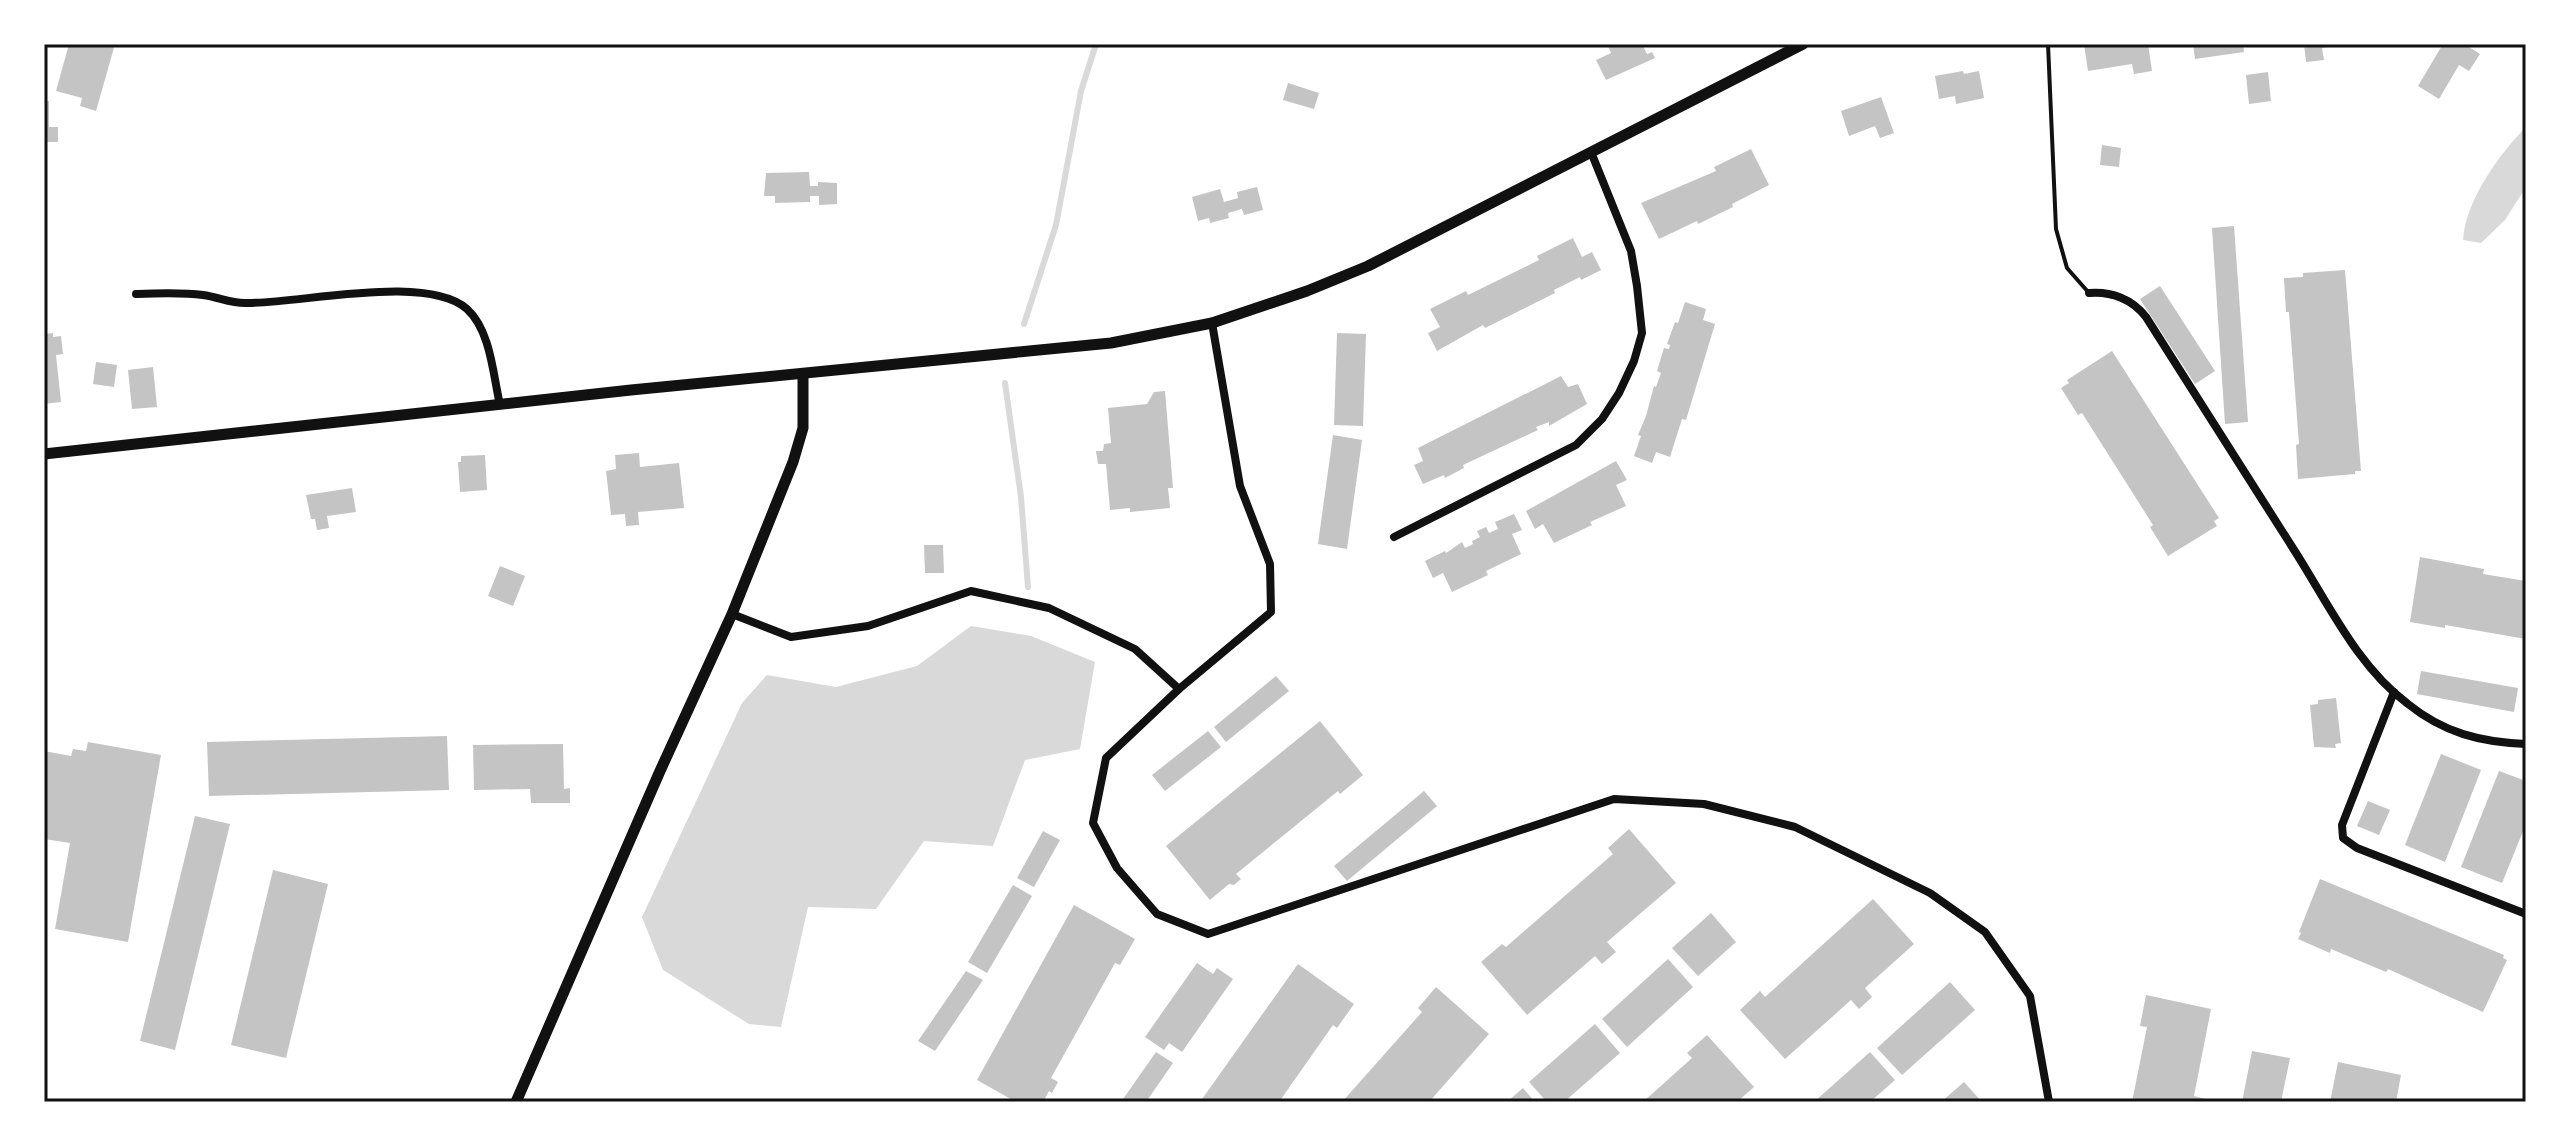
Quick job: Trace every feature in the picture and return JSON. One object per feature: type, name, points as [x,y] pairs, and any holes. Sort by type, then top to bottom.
[{"type":"street","points":[[44,454],[1111,343],[1212,323],[1307,291],[1368,266],[1803,44]]},
{"type":"street","points":[[1394,537],[1576,445],[1602,419],[1619,393],[1634,361],[1642,333],[1637,286],[1631,251],[1591,152]]},
{"type":"street","points":[[136,294],[181,293],[247,303],[390,292],[442,296],[465,308],[478,324],[487,347],[500,405]]},
{"type":"street","points":[[2089,293],[2121,298],[2144,314],[2349,638],[2394,692],[2436,724],[2462,735],[2487,742],[2526,744]]},
{"type":"street","points":[[1212,323],[1240,486],[1270,564],[1271,612],[1179,689],[1106,758],[1093,823],[1117,868],[1157,914],[1208,934],[1614,799],[1704,804],[1795,827],[1930,893],[1985,932],[2030,996],[2049,1102]]},
{"type":"street","points":[[516,1102],[732,614],[793,462],[803,428],[803,374]]},
{"type":"street","points":[[732,614],[791,637],[868,626],[971,591],[1049,608],[1135,649],[1179,689]]},
{"type":"street","points":[[2394,692],[2342,825],[2343,838],[2357,848],[2526,914]]},
{"type":"lane","points":[[2048,44],[2056,229],[2067,268],[2089,293]]},
{"type":"shaded area","points":[[2526,127],[2526,187],[2505,220],[2481,243],[2463,240],[2465,225],[2477,194],[2505,150]]},
{"type":"shaded area","points":[[971,626],[1031,636],[1095,662],[1080,749],[1025,760],[993,846],[924,841],[876,909],[808,907],[781,1027],[749,1024],[663,970],[642,917],[742,703],[767,675],[836,687],[917,666]]},
{"type":"building","points":[[69,44],[115,44],[96,111],[80,106],[82,98],[56,91]]},
{"type":"building","points":[[1607,44],[1642,44],[1647,54],[1652,52],[1655,58],[1606,80],[1596,60],[1611,53]]},
{"type":"building","points":[[2084,44],[2148,44],[2152,71],[2134,74],[2132,64],[2088,71]]},
{"type":"building","points":[[2193,44],[2243,44],[2244,52],[2195,59]]},
{"type":"building","points":[[2304,44],[2336,46],[2322,48],[2324,60],[2306,62]]},
{"type":"building","points":[[2443,44],[2471,44],[2469,47],[2480,54],[2469,71],[2459,65],[2439,99],[2418,86]]},
{"type":"building","points":[[1963,71],[1964,74],[1979,71],[1984,98],[1956,104],[1955,96],[1939,99],[1935,76]]},
{"type":"building","points":[[2268,72],[2271,101],[2249,104],[2246,75]]},
{"type":"building","points":[[1288,83],[1319,93],[1314,109],[1283,100]]},
{"type":"building","points":[[1881,97],[1894,133],[1880,138],[1875,126],[1849,136],[1841,111]]},
{"type":"building","points":[[44,101],[49,101],[49,127],[58,127],[58,142],[44,142]]},
{"type":"building","points":[[2102,145],[2121,148],[2119,167],[2100,165]]},
{"type":"building","points":[[1751,149],[1769,185],[1732,204],[1733,207],[1659,239],[1641,203],[1716,171],[1714,167]]},
{"type":"building","points":[[809,172],[810,186],[818,186],[818,182],[837,183],[837,204],[819,205],[819,196],[810,196],[810,202],[775,203],[775,196],[764,196],[766,173]]},
{"type":"building","points":[[1257,187],[1263,210],[1244,215],[1242,209],[1228,213],[1229,218],[1210,223],[1209,218],[1198,221],[1192,197],[1220,189],[1224,202],[1238,198],[1237,192]]},
{"type":"building","points":[[2234,226],[2248,422],[2225,424],[2212,228]]},
{"type":"building","points":[[1573,238],[1582,257],[1592,252],[1601,270],[1581,280],[1580,277],[1554,290],[1555,293],[1485,328],[1483,325],[1437,351],[1428,333],[1440,327],[1430,309],[1466,291],[1468,295],[1539,260],[1537,256]]},
{"type":"building","points":[[2345,270],[2361,471],[2298,479],[2296,445],[2299,444],[2284,278],[2303,277],[2303,273]]},
{"type":"building","points":[[2160,286],[2215,371],[2195,384],[2140,299]]},
{"type":"building","points":[[1685,302],[1706,309],[1703,320],[1715,324],[1686,420],[1682,419],[1670,457],[1656,452],[1652,463],[1634,456],[1641,436],[1638,435],[1661,373],[1657,371],[1664,348],[1669,349],[1670,345],[1667,344]]},
{"type":"building","points":[[53,333],[53,337],[61,336],[63,354],[56,355],[61,402],[44,404],[44,334]]},
{"type":"building","points":[[1337,333],[1366,334],[1363,426],[1334,425]]},
{"type":"building","points":[[2112,351],[2219,518],[2214,521],[2217,526],[2168,556],[2150,527],[2153,525],[2082,413],[2078,415],[2061,388],[2069,383],[2067,380]]},
{"type":"building","points":[[96,362],[117,365],[114,387],[93,384]]},
{"type":"building","points":[[153,367],[157,407],[132,409],[128,370]]},
{"type":"building","points":[[1561,376],[1568,387],[1578,384],[1587,404],[1549,426],[1549,422],[1536,427],[1538,430],[1463,465],[1464,468],[1445,478],[1444,475],[1423,484],[1414,465],[1423,461],[1418,448]]},
{"type":"building","points":[[1165,391],[1173,488],[1168,488],[1170,508],[1130,512],[1130,508],[1110,510],[1106,464],[1098,464],[1096,451],[1103,451],[1104,444],[1111,443],[1108,408],[1147,404],[1154,392]]},
{"type":"building","points":[[1333,435],[1362,440],[1347,549],[1318,544]]},
{"type":"building","points":[[639,453],[640,467],[679,463],[684,508],[638,512],[639,525],[626,526],[625,514],[611,515],[606,471],[616,469],[615,455]]},
{"type":"building","points":[[485,455],[487,490],[460,492],[458,462],[461,462],[461,456]]},
{"type":"building","points":[[1616,461],[1627,480],[1616,485],[1626,506],[1554,543],[1543,524],[1535,529],[1526,511]]},
{"type":"building","points":[[352,488],[356,512],[327,516],[329,528],[317,530],[315,519],[311,519],[306,495]]},
{"type":"building","points":[[1514,514],[1522,530],[1512,534],[1521,554],[1486,571],[1488,575],[1452,592],[1443,573],[1433,578],[1425,561],[1446,553],[1462,542],[1465,548],[1473,544],[1472,541],[1480,537],[1477,531],[1486,527],[1489,533],[1498,529],[1495,522]]},
{"type":"building","points":[[924,545],[943,545],[944,573],[925,573]]},
{"type":"building","points":[[2420,557],[2484,569],[2483,574],[2526,581],[2526,639],[2410,622]]},
{"type":"building","points":[[500,566],[525,576],[513,606],[488,596]]},
{"type":"building","points":[[2421,671],[2518,688],[2514,712],[2417,694]]},
{"type":"building","points":[[1276,676],[1289,691],[1226,742],[1214,727]]},
{"type":"building","points":[[2336,698],[2341,743],[2335,744],[2336,748],[2314,747],[2310,705],[2318,704],[2318,700]]},
{"type":"building","points":[[1320,721],[1363,775],[1340,794],[1338,791],[1236,874],[1241,879],[1234,885],[1229,884],[1210,900],[1166,846]]},
{"type":"building","points":[[1208,731],[1221,747],[1165,791],[1152,775]]},
{"type":"building","points":[[447,736],[449,790],[209,796],[207,742]]},
{"type":"building","points":[[88,742],[161,755],[128,942],[55,929],[70,843],[44,839],[44,751],[71,756],[73,749],[86,751]]},
{"type":"building","points":[[563,744],[564,789],[570,788],[570,803],[531,803],[530,789],[474,790],[473,745]]},
{"type":"building","points":[[2441,754],[2481,770],[2445,862],[2405,845]]},
{"type":"building","points":[[2499,771],[2526,781],[2526,824],[2502,883],[2461,867]]},
{"type":"building","points":[[1424,791],[1437,806],[1347,881],[1334,866]]},
{"type":"building","points":[[2368,801],[2390,810],[2379,835],[2357,826]]},
{"type":"building","points":[[195,816],[230,824],[175,1050],[140,1041]]},
{"type":"building","points":[[1629,829],[1676,883],[1607,942],[1616,952],[1602,964],[1595,956],[1527,1015],[1481,962],[1502,944],[1506,947],[1613,854],[1608,848]]},
{"type":"building","points":[[1043,831],[1060,840],[1034,887],[1017,878]]},
{"type":"building","points":[[273,870],[328,884],[286,1058],[231,1045]]},
{"type":"building","points":[[2320,879],[2504,955],[2503,958],[2507,960],[2483,1012],[2388,969],[2386,972],[2298,939]]},
{"type":"building","points":[[1013,885],[1032,896],[987,973],[968,962]]},
{"type":"building","points":[[1873,899],[1914,944],[1865,988],[1872,997],[1859,1009],[1851,1000],[1785,1059],[1740,1010],[1760,991],[1765,997]]},
{"type":"building","points":[[1074,905],[1135,939],[1120,965],[1115,963],[1051,1078],[1058,1082],[1052,1093],[1049,1091],[1043,1102],[1016,1102],[977,1080]]},
{"type":"building","points":[[1711,913],[1736,942],[1698,976],[1672,948]]},
{"type":"building","points":[[1668,959],[1693,987],[1627,1047],[1602,1019]]},
{"type":"building","points":[[1197,963],[1213,974],[1217,968],[1233,979],[1182,1052],[1169,1043],[1164,1050],[1145,1037]]},
{"type":"building","points":[[1298,964],[1354,1004],[1337,1028],[1333,1025],[1279,1102],[1200,1102]]},
{"type":"building","points":[[966,971],[983,980],[935,1051],[918,1041]]},
{"type":"building","points":[[1950,982],[1975,1010],[1902,1075],[1877,1048]]},
{"type":"building","points":[[1436,987],[1489,1034],[1429,1102],[1342,1102],[1422,1012],[1418,1008]]},
{"type":"building","points":[[2146,995],[2211,1009],[2194,1096],[2206,1099],[2205,1102],[2132,1102],[2147,1027],[2140,1026]]},
{"type":"building","points":[[1595,1024],[1620,1053],[1564,1102],[1547,1102],[1529,1082]]},
{"type":"building","points":[[1707,1035],[1754,1087],[1737,1102],[1643,1102],[1692,1058],[1687,1053]]},
{"type":"building","points":[[2252,1051],[2290,1058],[2281,1102],[2242,1102]]},
{"type":"building","points":[[1156,1052],[1173,1063],[1146,1102],[1121,1102]]},
{"type":"building","points":[[1870,1052],[1895,1080],[1870,1102],[1814,1102]]},
{"type":"building","points":[[2338,1062],[2401,1075],[2396,1102],[2330,1102]]},
{"type":"building","points":[[1964,1082],[1982,1102],[1941,1102]]},
{"type":"building","points":[[1523,1088],[1535,1102],[1507,1102]]},
{"type":"waterway","points":[[1024,324],[1056,225],[1081,91],[1096,44]]},
{"type":"waterway","points":[[1005,383],[1021,497],[1028,587]]}]
